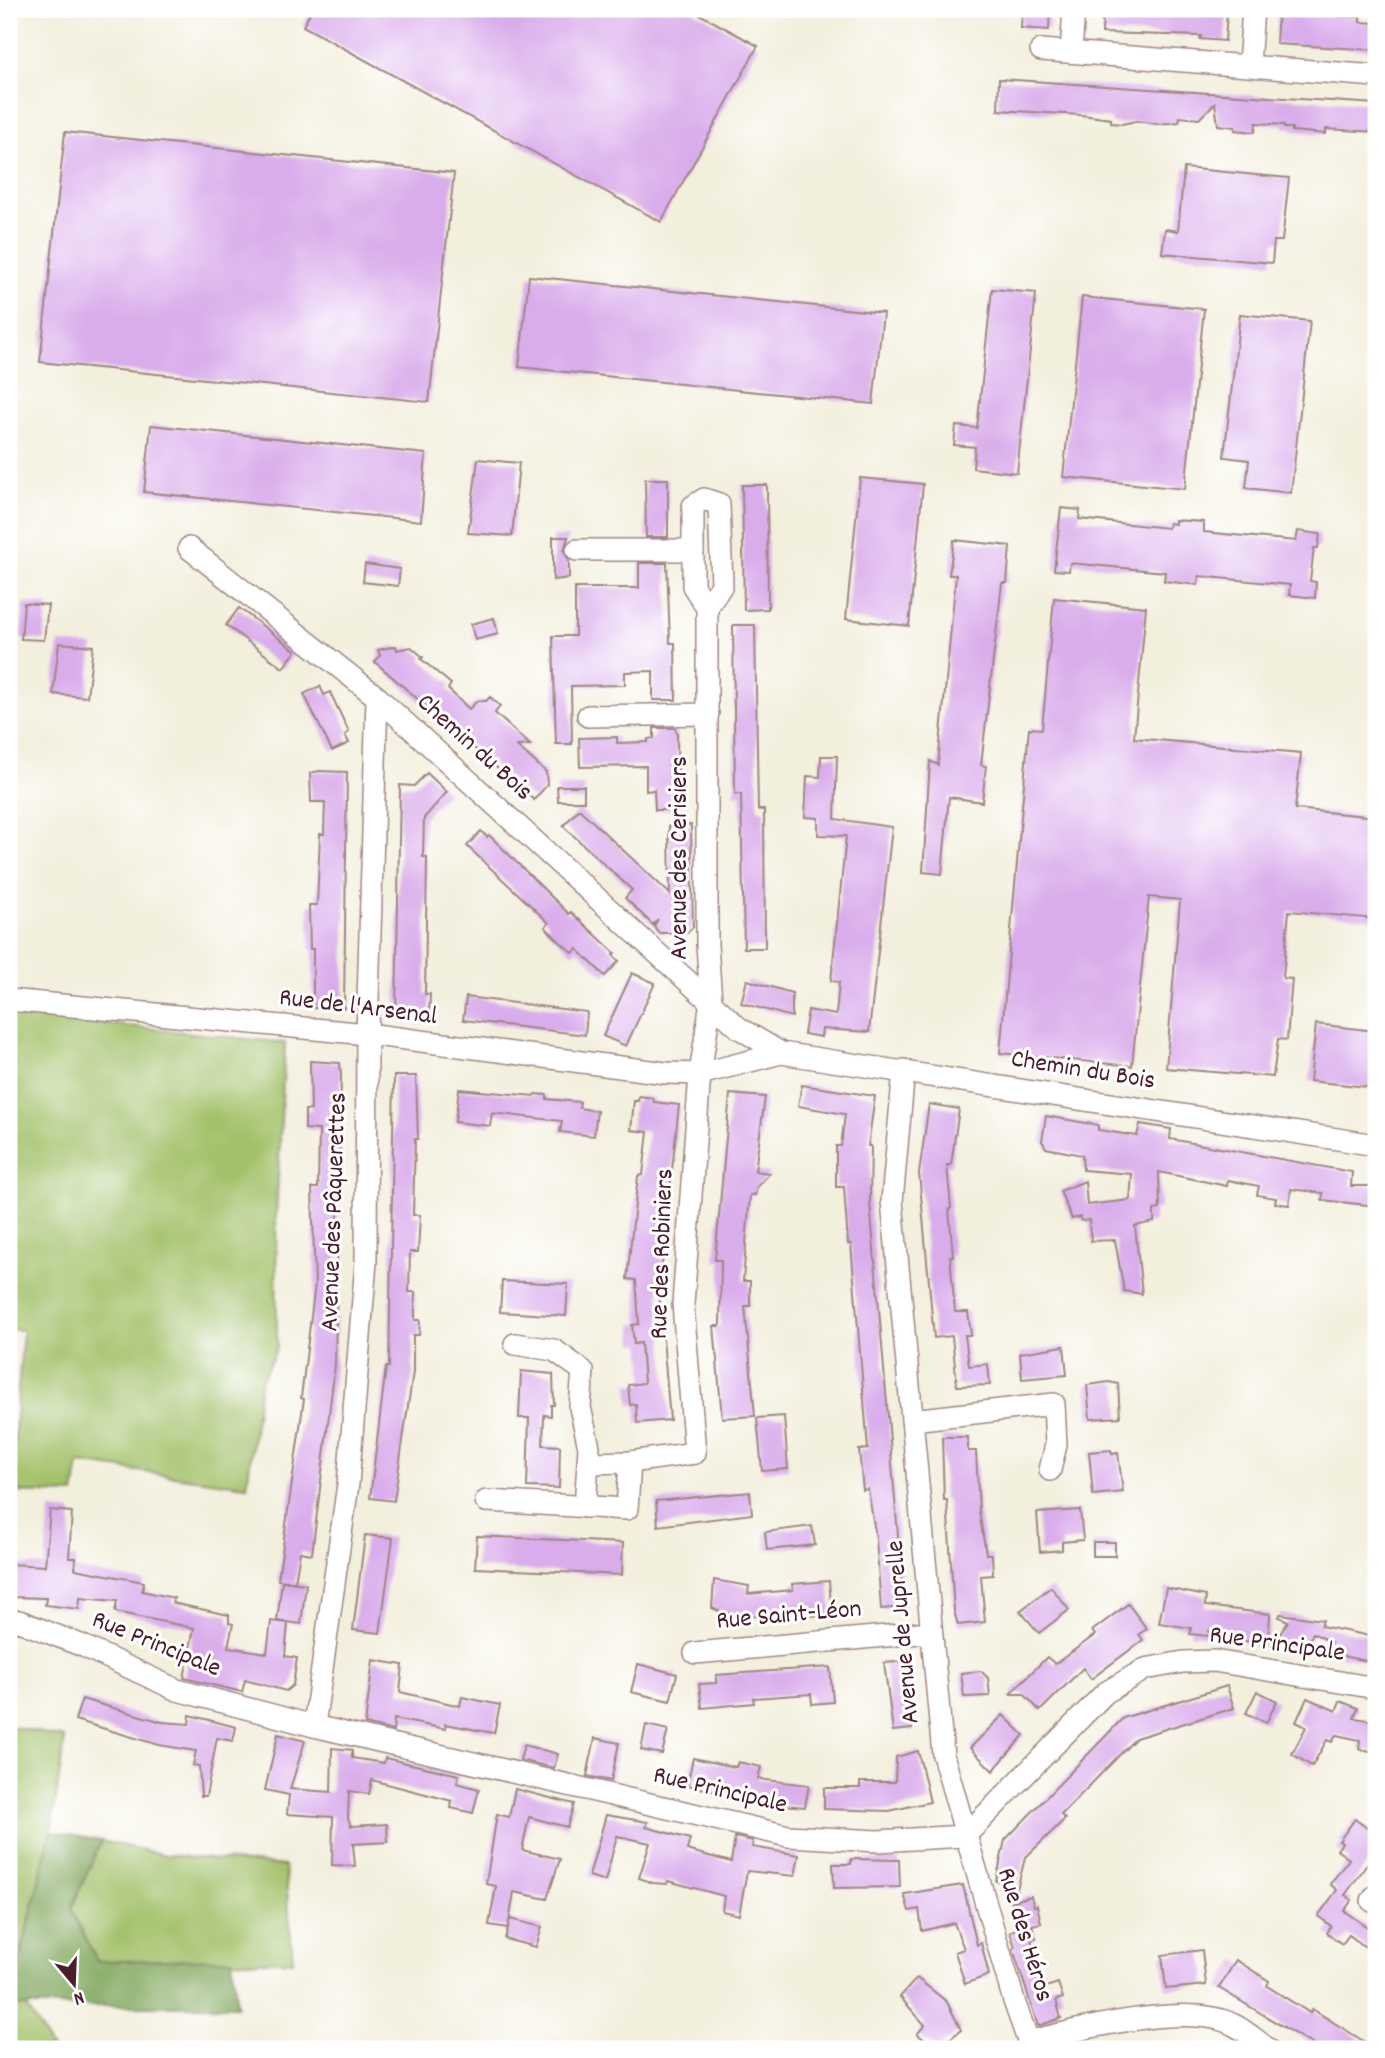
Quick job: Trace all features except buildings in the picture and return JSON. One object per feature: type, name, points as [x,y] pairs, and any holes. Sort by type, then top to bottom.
[{"type":"street","points":[[1071,52],[1074,9]]},
{"type":"street","points":[[1249,65],[1254,9]]},
{"type":"street","points":[[1041,50],[1376,76]]},
{"type":"street","name":"Avenue des Cerisiers","points":[[707,608],[722,585],[719,504],[704,499],[693,506],[693,586],[707,608],[708,945],[711,1001]]},
{"type":"street","name":"Chemin du Bois","points":[[189,548],[377,697],[739,1028],[781,1053]]},
{"type":"street","points":[[577,550],[693,550]]},
{"type":"street","name":"Avenue des Pâquerettes","points":[[314,1726],[348,1484],[366,1262],[368,1034],[377,697]]},
{"type":"street","points":[[588,716],[708,714]]},
{"type":"street","name":"Rue de l'Arsenal","points":[[9,1000],[368,1034],[666,1073],[700,1074]]},
{"type":"street","points":[[700,1074],[711,1001]]},
{"type":"street","name":"Chemin du Bois","points":[[700,1074],[781,1053],[1376,1145]]},
{"type":"street","name":"Avenue de Juprelle","points":[[904,1070],[891,1201],[943,1755],[965,1836]]},
{"type":"street","name":"Rue des Robiniers","points":[[588,1463],[629,1462],[695,1453],[683,1304],[700,1074]]},
{"type":"street","points":[[515,1344],[554,1350],[583,1371],[580,1407],[589,1447],[585,1507]]},
{"type":"street","points":[[912,1420],[1054,1404],[1056,1445],[1050,1470]]},
{"type":"street","points":[[486,1501],[627,1509],[629,1462]]},
{"type":"street","name":"Rue Principale","points":[[9,1621],[19,1621],[83,1646],[177,1690],[314,1726],[788,1836],[877,1841],[965,1836],[1105,1693],[1145,1669],[1183,1662],[1214,1661],[1376,1688]]},
{"type":"street","name":"Rue Saint-Léon","points":[[695,1653],[931,1632]]},
{"type":"street","name":"Rue des Héros","points":[[965,1836],[1030,2046]]},
{"type":"street","points":[[1030,2046],[1077,2028],[1184,2015],[1231,2023],[1268,2049]]},
{"type":"green space","points":[[9,1013],[285,1043],[276,1216],[277,1348],[260,1383],[247,1486],[79,1463],[74,1494],[10,1492],[23,1330],[9,1329]]},
{"type":"green space","points":[[9,1726],[65,1738],[51,1831],[9,2001]]},
{"type":"green space","points":[[51,1831],[101,1841],[71,1909],[97,1961],[232,1959],[237,2006],[9,2006]]},
{"type":"green space","points":[[101,1841],[166,1855],[285,1866],[293,1961],[97,1962],[71,1909]]},
{"type":"green space","points":[[26,2005],[52,2049],[9,2049],[9,2006]]}]
